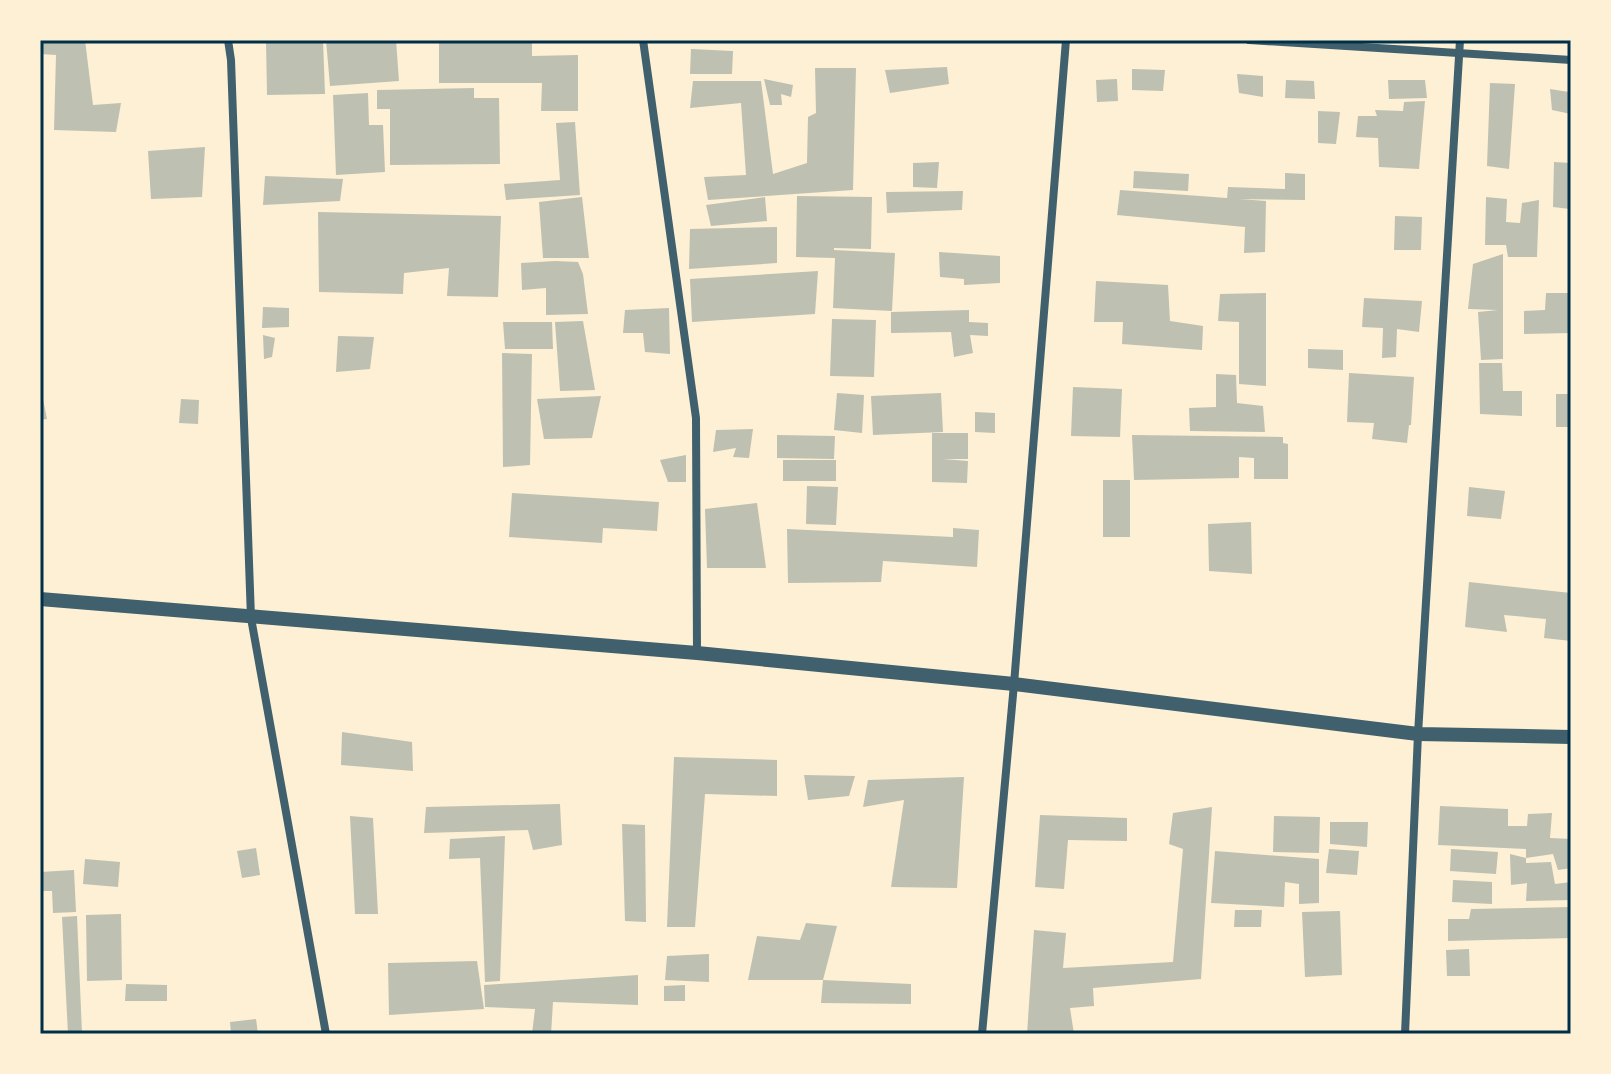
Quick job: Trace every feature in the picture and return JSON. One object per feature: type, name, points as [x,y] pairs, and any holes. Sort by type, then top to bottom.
[{"type":"street","points":[[228,40],[251,618],[326,1034]]},
{"type":"street","points":[[643,40],[696,418],[697,653]]},
{"type":"street","points":[[982,1034],[1014,684],[1066,40]]},
{"type":"street","points":[[1249,40],[1571,60]]},
{"type":"street","points":[[1405,1034],[1418,734],[1460,40]]},
{"type":"street","points":[[40,599],[697,653],[1014,684],[1418,734],[1571,737]]},
{"type":"building","points":[[40,40],[85,40],[93,105],[121,103],[116,132],[54,130],[56,55],[40,54]]},
{"type":"building","points":[[266,40],[323,40],[325,94],[267,95]]},
{"type":"building","points":[[326,40],[396,40],[399,81],[330,86]]},
{"type":"building","points":[[532,42],[532,56],[578,55],[578,111],[541,111],[542,83],[439,83],[439,43]]},
{"type":"building","points":[[691,49],[733,51],[732,74],[690,74]]},
{"type":"building","points":[[947,67],[949,84],[890,93],[885,70]]},
{"type":"building","points":[[815,68],[856,68],[853,190],[708,200],[704,177],[746,175],[741,103],[690,108],[693,81],[761,81],[773,174],[807,163],[808,117],[816,113]]},
{"type":"building","points":[[1132,69],[1165,70],[1163,91],[1132,90]]},
{"type":"building","points":[[1237,74],[1263,76],[1263,97],[1239,93]]},
{"type":"building","points":[[764,79],[793,85],[791,97],[781,94],[782,105],[770,105]]},
{"type":"building","points":[[1117,79],[1118,101],[1097,102],[1096,80]]},
{"type":"building","points":[[1286,80],[1314,81],[1315,99],[1285,98]]},
{"type":"building","points":[[1388,80],[1425,80],[1427,98],[1389,99]]},
{"type":"building","points":[[1490,83],[1515,84],[1509,169],[1487,166]]},
{"type":"building","points":[[474,88],[474,98],[499,98],[500,164],[390,165],[390,109],[377,109],[377,90]]},
{"type":"building","points":[[1550,89],[1569,92],[1571,114],[1552,110]]},
{"type":"building","points":[[368,93],[369,125],[383,125],[385,172],[336,175],[333,95]]},
{"type":"building","points":[[1425,101],[1419,169],[1379,167],[1378,138],[1356,137],[1358,116],[1377,116],[1375,110],[1403,111],[1404,102]]},
{"type":"building","points":[[1318,111],[1340,112],[1336,144],[1318,143]]},
{"type":"building","points":[[575,122],[580,195],[506,200],[504,184],[560,180],[556,123]]},
{"type":"building","points":[[205,147],[202,197],[151,199],[148,151]]},
{"type":"building","points":[[939,162],[937,188],[913,187],[913,163]]},
{"type":"building","points":[[1554,162],[1571,163],[1570,209],[1553,207]]},
{"type":"building","points":[[1134,171],[1189,174],[1188,191],[1133,188]]},
{"type":"building","points":[[1285,173],[1305,174],[1305,200],[1227,199],[1228,187],[1285,189]]},
{"type":"building","points":[[265,176],[343,179],[340,201],[263,205]]},
{"type":"building","points":[[1120,190],[1266,201],[1265,252],[1244,253],[1245,227],[1117,215]]},
{"type":"building","points":[[963,191],[962,210],[887,213],[886,192]]},
{"type":"building","points":[[797,196],[872,197],[871,249],[834,250],[895,253],[892,311],[833,308],[835,258],[796,257]]},
{"type":"building","points":[[582,197],[589,258],[543,258],[539,202]]},
{"type":"building","points":[[765,197],[767,221],[711,226],[706,205]]},
{"type":"building","points":[[1486,197],[1507,199],[1506,222],[1520,223],[1522,203],[1539,200],[1537,257],[1508,257],[1506,245],[1485,245]]},
{"type":"building","points":[[318,212],[501,216],[498,297],[447,296],[449,268],[404,273],[403,294],[319,292]]},
{"type":"building","points":[[1395,216],[1422,217],[1421,250],[1394,250]]},
{"type":"building","points":[[777,227],[777,263],[689,269],[690,229]]},
{"type":"building","points":[[939,252],[1000,256],[1000,283],[964,285],[964,279],[940,277]]},
{"type":"building","points":[[1503,254],[1503,359],[1481,360],[1478,312],[1498,310],[1468,309],[1473,264]]},
{"type":"building","points":[[578,262],[583,274],[588,314],[546,315],[546,288],[522,290],[521,263]]},
{"type":"building","points":[[818,271],[815,314],[692,322],[690,279]]},
{"type":"building","points":[[1096,281],[1168,285],[1170,321],[1203,326],[1202,350],[1122,344],[1123,322],[1094,322]]},
{"type":"building","points":[[1266,293],[1266,386],[1239,384],[1239,322],[1218,321],[1220,294]]},
{"type":"building","points":[[1546,293],[1571,293],[1571,333],[1524,334],[1524,311],[1545,310]]},
{"type":"building","points":[[1364,298],[1422,301],[1419,332],[1397,329],[1396,357],[1382,358],[1383,328],[1362,327]]},
{"type":"building","points":[[263,307],[289,308],[289,327],[262,328]]},
{"type":"building","points":[[669,308],[670,354],[645,352],[643,333],[623,333],[625,310]]},
{"type":"building","points":[[969,310],[969,322],[988,323],[988,336],[970,335],[973,353],[954,357],[951,332],[891,333],[891,312]]},
{"type":"building","points":[[832,319],[876,320],[874,377],[830,376]]},
{"type":"building","points":[[583,321],[595,390],[560,391],[555,322]]},
{"type":"building","points":[[503,322],[552,322],[553,349],[505,349]]},
{"type":"building","points":[[263,335],[275,338],[272,357],[264,359]]},
{"type":"building","points":[[338,336],[374,337],[370,369],[336,372]]},
{"type":"building","points":[[1308,349],[1343,350],[1343,370],[1308,368]]},
{"type":"building","points":[[502,353],[532,354],[530,465],[503,467]]},
{"type":"building","points":[[1479,363],[1502,363],[1503,391],[1522,391],[1522,416],[1480,414]]},
{"type":"building","points":[[1349,373],[1414,377],[1407,443],[1372,439],[1374,423],[1347,422]]},
{"type":"building","points":[[1216,374],[1236,375],[1237,403],[1263,406],[1265,432],[1190,431],[1189,408],[1216,407]]},
{"type":"building","points":[[1073,387],[1122,389],[1120,437],[1071,436]]},
{"type":"building","points":[[837,393],[864,395],[862,433],[834,430]]},
{"type":"building","points":[[941,393],[943,432],[873,435],[871,396]]},
{"type":"building","points":[[1556,394],[1571,394],[1571,427],[1556,427]]},
{"type":"building","points":[[601,396],[592,438],[544,439],[537,399]]},
{"type":"building","points":[[40,399],[43,399],[47,419],[40,420]]},
{"type":"building","points":[[181,399],[199,400],[198,424],[179,423]]},
{"type":"building","points":[[975,412],[995,413],[995,433],[975,432]]},
{"type":"building","points":[[753,429],[749,458],[733,457],[736,448],[713,452],[716,430]]},
{"type":"building","points":[[932,433],[968,433],[968,459],[943,459],[968,461],[967,483],[932,482]]},
{"type":"building","points":[[777,435],[835,436],[834,459],[777,458]]},
{"type":"building","points":[[1132,435],[1283,437],[1283,443],[1288,444],[1288,479],[1254,479],[1254,458],[1239,457],[1239,478],[1134,480]]},
{"type":"building","points":[[686,455],[686,482],[668,482],[660,460]]},
{"type":"building","points":[[783,460],[836,460],[836,481],[783,481]]},
{"type":"building","points":[[1103,480],[1130,480],[1130,537],[1103,537]]},
{"type":"building","points":[[807,486],[838,487],[836,525],[806,524]]},
{"type":"building","points":[[1469,487],[1505,491],[1501,519],[1467,516]]},
{"type":"building","points":[[512,493],[659,502],[657,531],[603,528],[602,543],[509,537]]},
{"type":"building","points":[[757,503],[766,568],[707,568],[705,509]]},
{"type":"building","points":[[1251,522],[1252,574],[1209,571],[1208,524]]},
{"type":"building","points":[[953,528],[979,530],[977,567],[883,561],[881,582],[788,583],[787,529],[953,537]]},
{"type":"building","points":[[1469,582],[1571,593],[1571,641],[1544,638],[1546,619],[1504,615],[1507,632],[1465,627]]},
{"type":"building","points":[[342,732],[412,742],[413,771],[341,765]]},
{"type":"building","points":[[674,757],[777,760],[777,796],[705,794],[695,927],[667,927]]},
{"type":"building","points":[[804,775],[855,776],[849,796],[808,800]]},
{"type":"building","points":[[964,777],[957,888],[891,887],[904,800],[863,807],[868,780]]},
{"type":"building","points":[[560,804],[562,845],[533,850],[528,830],[424,833],[426,807]]},
{"type":"building","points":[[1440,806],[1508,809],[1508,826],[1527,826],[1528,814],[1552,813],[1550,838],[1571,839],[1571,868],[1558,870],[1553,854],[1526,858],[1526,849],[1438,845]]},
{"type":"building","points":[[1212,807],[1201,979],[1093,988],[1094,1006],[1070,1008],[1074,1034],[1027,1034],[1034,930],[1066,933],[1063,968],[1173,962],[1183,849],[1169,844],[1173,813]]},
{"type":"building","points":[[1040,815],[1127,818],[1127,841],[1068,840],[1064,889],[1035,887]]},
{"type":"building","points":[[350,816],[373,818],[378,914],[355,914]]},
{"type":"building","points":[[1274,816],[1320,817],[1319,853],[1273,852]]},
{"type":"building","points":[[1330,822],[1368,822],[1367,847],[1330,844]]},
{"type":"building","points":[[622,824],[645,825],[646,922],[625,921]]},
{"type":"building","points":[[505,836],[500,981],[485,982],[480,858],[449,859],[450,839]]},
{"type":"building","points":[[256,848],[260,875],[242,878],[237,851]]},
{"type":"building","points":[[1329,849],[1359,851],[1357,875],[1326,873]]},
{"type":"building","points":[[1451,849],[1498,852],[1496,874],[1450,871]]},
{"type":"building","points":[[1215,851],[1319,859],[1319,903],[1299,904],[1299,884],[1285,882],[1284,907],[1211,903]]},
{"type":"building","points":[[1510,854],[1526,858],[1526,863],[1551,862],[1555,884],[1571,882],[1571,900],[1526,901],[1527,883],[1511,885]]},
{"type":"building","points":[[85,859],[120,862],[118,887],[83,884]]},
{"type":"building","points":[[74,870],[76,912],[53,913],[52,891],[40,891],[40,872]]},
{"type":"building","points":[[1453,880],[1492,882],[1492,904],[1452,902]]},
{"type":"building","points":[[1571,907],[1571,938],[1448,941],[1448,919],[1469,919],[1471,909]]},
{"type":"building","points":[[1235,910],[1262,910],[1261,927],[1234,927]]},
{"type":"building","points":[[1340,911],[1342,975],[1305,977],[1302,912]]},
{"type":"building","points":[[121,914],[122,980],[87,981],[86,915]]},
{"type":"building","points":[[77,916],[82,1033],[68,1034],[62,917]]},
{"type":"building","points":[[806,923],[837,926],[823,980],[748,980],[757,936],[800,940]]},
{"type":"building","points":[[1469,949],[1470,976],[1447,976],[1446,950]]},
{"type":"building","points":[[709,954],[709,982],[665,980],[667,956]]},
{"type":"building","points":[[477,961],[484,1009],[389,1015],[388,963]]},
{"type":"building","points":[[638,975],[638,1005],[553,1002],[551,1034],[532,1034],[535,1009],[485,1007],[484,985]]},
{"type":"building","points":[[823,980],[911,984],[911,1004],[821,1003]]},
{"type":"building","points":[[126,984],[167,985],[167,1001],[125,1001]]},
{"type":"building","points":[[685,985],[685,1001],[664,1001],[664,986]]},
{"type":"building","points":[[256,1019],[258,1034],[231,1034],[230,1022]]}]
